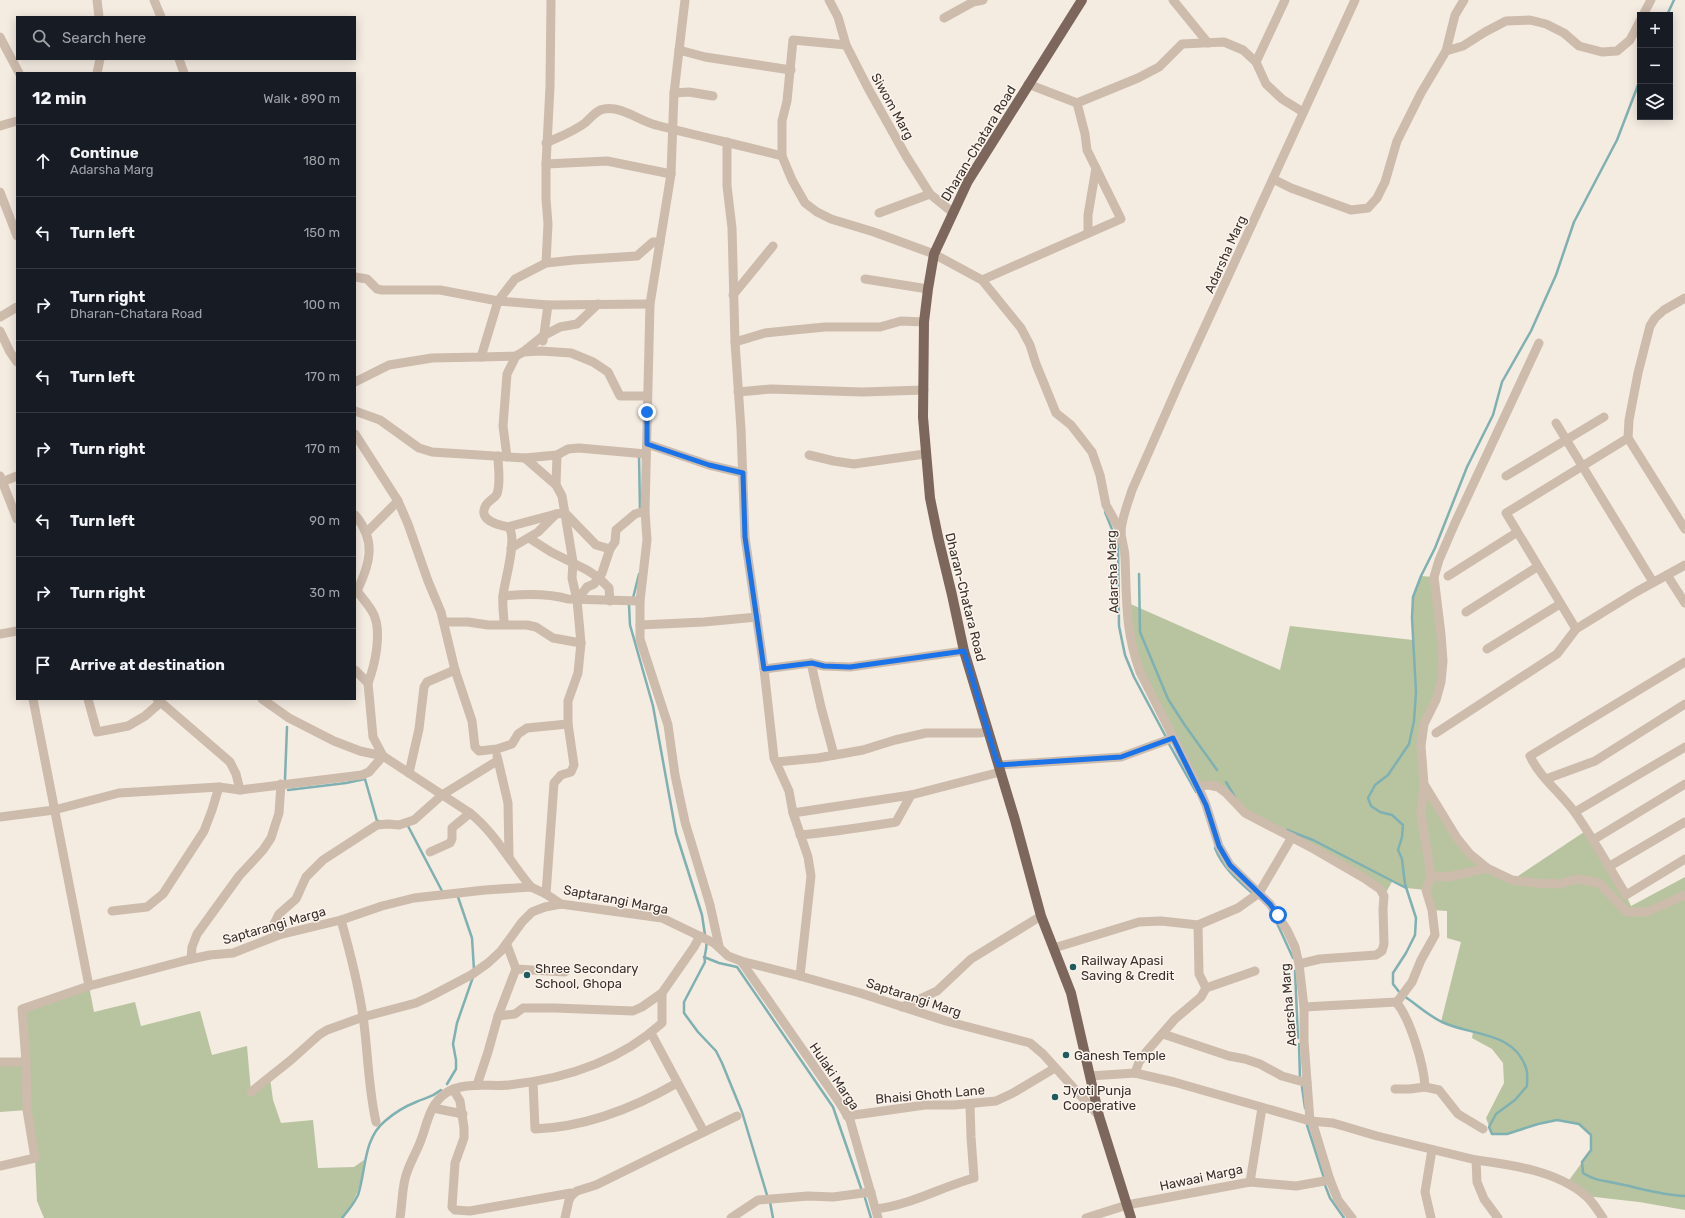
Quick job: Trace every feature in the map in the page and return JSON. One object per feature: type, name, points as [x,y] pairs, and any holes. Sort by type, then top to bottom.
[{"type":"main road","name":"Dharan-Chatara Road","points":[[1082,0],[968,181],[952,212],[934,254],[924,322],[923,417],[930,498],[964,651],[1041,916],[1071,993],[1099,1116],[1131,1218]]},
{"type":"street","points":[[97,0],[99,16]]},
{"type":"street","points":[[154,0],[161,16]]},
{"type":"street","points":[[546,264],[548,224],[546,198],[546,142],[550,80],[551,0]]},
{"type":"street","points":[[685,0],[674,92],[671,174],[650,304],[645,511],[647,540],[640,601],[640,639],[668,725],[675,774],[685,822],[710,905],[717,944]]},
{"type":"street","name":"Siwom Marg","points":[[829,0],[838,17],[846,45],[906,156],[930,194],[952,212]]},
{"type":"street","points":[[944,18],[973,2],[983,0]]},
{"type":"street","points":[[1173,0],[1208,44]]},
{"type":"street","points":[[1256,62],[1285,0]]},
{"type":"street","name":"Adarsha Marg","points":[[1351,1218],[1338,1200],[1311,1121],[1304,1041],[1304,1006],[1299,964],[1295,947],[1287,930],[1270,904],[1230,865],[1219,846],[1206,805],[1198,786],[1140,672],[1129,636],[1127,619],[1126,556],[1121,532],[1132,490],[1272,179],[1355,0]]},
{"type":"street","points":[[1272,179],[1351,210],[1368,208],[1377,198],[1385,182],[1397,141],[1421,92],[1446,51],[1455,15],[1464,0]]},
{"type":"street","points":[[1645,12],[1651,0]]},
{"type":"street","points":[[1446,51],[1463,46],[1506,21],[1530,20],[1546,24],[1564,34],[1579,46],[1602,52],[1617,51],[1630,40],[1637,27]]},
{"type":"street","points":[[0,38],[18,72]]},
{"type":"street","points":[[846,45],[793,40],[787,101],[782,121],[782,156],[792,180],[805,203],[830,219],[874,232],[934,254],[982,280],[1021,328],[1030,344],[1038,370],[1056,413],[1071,425],[1092,452],[1100,475],[1106,505],[1121,532]]},
{"type":"street","points":[[1028,84],[1078,103],[1138,78],[1159,67],[1182,44],[1208,44],[1224,42],[1243,50],[1256,62],[1266,84],[1282,99],[1303,112]]},
{"type":"street","points":[[679,50],[705,57],[791,70]]},
{"type":"street","points":[[97,72],[100,60]]},
{"type":"street","points":[[179,60],[184,72]]},
{"type":"street","points":[[674,92],[689,92],[713,96]]},
{"type":"street","points":[[982,280],[1121,219],[1087,150],[1078,103]]},
{"type":"street","points":[[546,142],[574,130],[585,123],[594,114],[603,109],[622,111],[654,125],[782,156]]},
{"type":"street","points":[[0,126],[16,121]]},
{"type":"street","points":[[727,142],[727,186],[732,228],[733,295],[745,537],[776,762],[789,791],[793,813],[808,857],[811,876],[800,976]]},
{"type":"street","points":[[546,164],[607,161],[671,174]]},
{"type":"street","points":[[1088,233],[1088,215],[1096,168]]},
{"type":"street","points":[[0,192],[16,233]]},
{"type":"street","points":[[879,213],[930,194]]},
{"type":"street","points":[[481,357],[498,301],[515,279],[546,264],[574,260],[637,256],[653,242],[660,242]]},
{"type":"street","points":[[733,295],[773,246]]},
{"type":"street","points":[[356,277],[367,279],[377,289],[382,290],[440,290],[498,301],[548,305],[650,304]]},
{"type":"street","points":[[865,279],[928,289]]},
{"type":"street","points":[[1684,524],[1628,438],[1629,420],[1638,373],[1650,326],[1655,318],[1664,310],[1685,298]]},
{"type":"street","points":[[560,513],[508,527],[490,522],[485,517],[485,506],[495,498],[499,485],[507,374],[520,354],[543,336],[560,327],[577,324],[598,304]]},
{"type":"street","points":[[541,351],[548,305]]},
{"type":"street","points":[[0,317],[16,308]]},
{"type":"street","points":[[735,342],[765,333],[825,327],[880,327],[901,321],[924,322]]},
{"type":"street","points":[[0,331],[16,361]]},
{"type":"street","points":[[1304,1006],[1398,1000],[1406,990],[1435,935],[1432,910],[1426,890],[1431,876],[1421,814],[1424,784],[1421,746],[1424,724],[1436,700],[1441,682],[1443,661],[1434,578],[1439,560],[1455,523],[1539,343]]},
{"type":"street","points":[[356,382],[389,365],[432,358],[481,357],[541,351],[570,353],[592,362],[608,372],[620,396],[647,396]]},
{"type":"street","points":[[738,392],[771,389],[862,392],[924,390]]},
{"type":"street","points":[[356,411],[380,420],[419,448],[432,452],[525,458],[557,455],[568,449],[579,448],[646,454]]},
{"type":"street","points":[[1506,476],[1604,417]]},
{"type":"street","points":[[1556,422],[1653,582]]},
{"type":"street","points":[[356,436],[398,501],[411,529],[428,581],[444,622],[455,670],[472,722],[475,747],[480,751],[496,749],[512,744],[518,734],[527,728],[568,724]]},
{"type":"street","points":[[1576,629],[1516,533],[1506,514],[1628,438]]},
{"type":"street","points":[[647,444],[709,465],[743,473]]},
{"type":"street","points":[[809,455],[854,464],[925,454]]},
{"type":"street","points":[[556,485],[557,455]]},
{"type":"street","points":[[525,458],[556,485],[562,496],[560,513],[573,562],[572,578],[577,600],[581,643],[578,673],[568,701],[568,724],[574,765],[571,772],[561,775],[554,783],[546,894]]},
{"type":"street","points":[[16,476],[1,479],[16,509]]},
{"type":"street","points":[[366,533],[398,501]]},
{"type":"street","points":[[577,600],[587,588],[594,584],[602,573],[610,549],[615,542],[616,530],[635,514],[645,511]]},
{"type":"street","points":[[560,513],[596,545],[610,549]]},
{"type":"street","points":[[512,548],[538,532],[560,513]]},
{"type":"street","points":[[356,516],[366,533],[369,547],[369,562],[356,591],[374,616],[377,631],[375,664],[368,683],[373,737],[383,756]]},
{"type":"street","points":[[504,624],[503,596],[512,548],[512,533],[508,527]]},
{"type":"street","points":[[1448,576],[1516,533]]},
{"type":"street","points":[[528,538],[599,578],[609,588],[610,601]]},
{"type":"street","points":[[1436,733],[1557,654],[1576,629],[1685,564]]},
{"type":"street","points":[[1466,612],[1537,566]]},
{"type":"street","points":[[1667,575],[1685,604]]},
{"type":"street","points":[[503,596],[521,594],[577,600],[640,601]]},
{"type":"street","points":[[1487,649],[1560,604]]},
{"type":"street","points":[[640,625],[704,622],[757,617]]},
{"type":"street","points":[[444,622],[527,625],[536,627],[553,638],[581,643]]},
{"type":"street","points":[[0,634],[16,633]]},
{"type":"street","points":[[764,669],[812,663],[824,666],[850,667],[964,651]]},
{"type":"street","points":[[1685,662],[1530,756],[1535,767],[1575,812],[1594,840],[1626,894],[1685,859]]},
{"type":"street","points":[[812,663],[821,707],[834,755]]},
{"type":"street","points":[[409,773],[419,729],[424,687],[427,682],[455,670]]},
{"type":"street","points":[[356,671],[368,683]]},
{"type":"street","points":[[33,700],[88,986]]},
{"type":"street","points":[[88,700],[97,732],[128,726],[145,716],[159,700],[230,762],[236,774],[240,790]]},
{"type":"street","points":[[263,700],[289,718],[334,741],[360,751],[383,756],[470,813],[483,823],[531,887]]},
{"type":"street","points":[[1546,779],[1595,761],[1685,704]]},
{"type":"street","points":[[776,762],[863,750],[895,740],[926,733],[988,731]]},
{"type":"street","points":[[793,813],[911,795],[999,769],[1121,757],[1173,738]]},
{"type":"street","points":[[1575,812],[1685,747]]},
{"type":"street","points":[[496,749],[497,761],[508,803],[509,857]]},
{"type":"street","points":[[0,817],[54,810],[119,793],[219,787],[240,790],[362,775],[369,772],[383,756]]},
{"type":"street","points":[[279,935],[274,924],[278,914],[296,899],[306,877],[322,860],[377,825],[406,824],[414,820],[442,795],[497,761]]},
{"type":"street","points":[[191,959],[192,947],[197,934],[239,876],[263,850],[271,838],[279,813],[281,784]]},
{"type":"street","points":[[1424,784],[1457,838],[1470,854],[1487,868],[1512,880],[1535,884],[1559,884],[1577,879],[1599,883],[1627,912],[1648,912],[1685,895]]},
{"type":"street","points":[[1594,840],[1685,784]]},
{"type":"street","points":[[1198,786],[1209,785],[1218,788],[1226,793],[1245,813],[1292,837],[1364,878],[1380,889],[1384,896],[1384,944],[1382,951],[1376,955],[1320,959],[1299,964]]},
{"type":"street","points":[[112,911],[147,907],[163,894],[204,830],[219,787]]},
{"type":"street","points":[[800,835],[848,830],[896,822],[911,795]]},
{"type":"street","points":[[430,852],[450,843],[452,839],[452,828],[470,813]]},
{"type":"street","points":[[1610,866],[1685,822]]},
{"type":"street","points":[[1054,948],[1139,922],[1161,921],[1198,925],[1238,908],[1259,893],[1292,837]]},
{"type":"street","points":[[1431,876],[1448,877],[1487,868]]},
{"type":"street","name":"Saptarangi Marga","points":[[0,1166],[35,1158],[27,1110],[26,1062],[22,1009],[88,986],[191,959],[210,955],[233,953],[279,935],[341,920],[382,906],[414,898],[485,890],[531,887],[546,894],[561,904],[662,918],[702,937]]},
{"type":"street","points":[[251,1092],[327,1030],[363,1016],[416,1003],[474,973],[492,959],[507,944],[522,922],[532,912],[545,906],[561,904]]},
{"type":"street","points":[[902,1007],[937,991],[971,960],[1041,916]]},
{"type":"street","points":[[341,920],[356,974],[363,1016],[369,1081],[376,1122]]},
{"type":"street","points":[[1198,925],[1199,974],[1206,988]]},
{"type":"street","points":[[498,1016],[515,1014],[523,1008],[632,1011],[642,1007],[662,993],[702,937]]},
{"type":"street","name":"Saptarangi Marg","points":[[702,937],[717,944],[728,956],[742,962],[800,976],[860,993],[946,1021],[1030,1043],[1043,1054],[1099,1116]]},
{"type":"street","points":[[477,1085],[498,1016],[516,969],[507,944]]},
{"type":"street","name":"Hulaki Marga","points":[[742,962],[847,1116],[861,1155],[878,1218]]},
{"type":"street","points":[[516,969],[565,972]]},
{"type":"street","points":[[1135,1073],[1143,1056],[1163,1034],[1174,1019],[1201,997],[1206,988],[1255,971]]},
{"type":"street","points":[[400,1218],[405,1179],[410,1161],[419,1147],[429,1114],[447,1092],[453,1089],[477,1085],[496,1086],[533,1082],[590,1067],[613,1056],[651,1033],[662,1023],[662,993]]},
{"type":"street","points":[[1398,1000],[1411,1032],[1424,1074],[1425,1087]]},
{"type":"street","points":[[651,1033],[704,1132]]},
{"type":"street","points":[[1163,1034],[1229,1056],[1260,1064],[1282,1076],[1307,1084]]},
{"type":"street","points":[[0,1062],[26,1062]]},
{"type":"street","name":"Bhaisi Ghoth Lane","points":[[847,1116],[925,1105],[970,1104],[996,1101],[1055,1068]]},
{"type":"street","points":[[1090,1076],[1135,1073],[1174,1082],[1311,1121],[1333,1123],[1377,1136],[1476,1160],[1514,1165],[1567,1183],[1586,1196],[1603,1218]]},
{"type":"street","points":[[533,1082],[535,1129],[558,1128],[599,1117],[633,1105],[677,1083]]},
{"type":"street","points":[[1395,1089],[1425,1087],[1439,1090],[1458,1114],[1483,1129]]},
{"type":"street","points":[[453,1089],[460,1101],[463,1114],[464,1138],[455,1162],[452,1207],[455,1210],[470,1211],[571,1193],[572,1195]]},
{"type":"street","points":[[876,1209],[911,1202],[950,1185],[974,1178],[970,1137],[970,1104]]},
{"type":"street","points":[[433,1108],[463,1114]]},
{"type":"street","name":"Hawaai Marga","points":[[1086,1218],[1127,1205],[1250,1182],[1262,1108]]},
{"type":"street","points":[[565,1218],[572,1195],[577,1191],[596,1185],[737,1116]]},
{"type":"street","points":[[1431,1218],[1425,1192],[1432,1150]]},
{"type":"street","points":[[1476,1160],[1477,1182],[1484,1199],[1498,1218]]},
{"type":"street","points":[[1250,1182],[1296,1186],[1330,1180]]},
{"type":"street","points":[[731,1218],[758,1200],[808,1196],[833,1197],[871,1192]]},
{"type":"green space","points":[[1421,576],[1434,577],[1441,682],[1424,724],[1424,784],[1470,854],[1512,880],[1587,830],[1625,893],[1631,906],[1685,877],[1685,1210],[1639,1202],[1586,1196],[1567,1183],[1591,1150],[1591,1135],[1579,1124],[1557,1120],[1538,1124],[1507,1134],[1492,1134],[1486,1118],[1504,1083],[1503,1063],[1492,1049],[1472,1038],[1473,1032],[1441,1022],[1461,942],[1447,938],[1447,911],[1432,910],[1426,890],[1406,888],[1393,880],[1384,896],[1380,889],[1245,813],[1226,793],[1198,786],[1140,672],[1126,602],[1280,670],[1290,626],[1413,640],[1413,597]]},
{"type":"green space","points":[[89,986],[94,1012],[135,1002],[141,1026],[200,1011],[212,1055],[247,1046],[251,1092],[270,1078],[273,1100],[281,1123],[313,1120],[318,1168],[354,1167],[364,1160],[362,1177],[358,1191],[352,1204],[342,1218],[44,1218],[37,1201],[35,1158],[27,1110],[0,1112],[0,1062],[26,1061],[22,1009]]},
{"type":"waterway","points":[[1668,12],[1674,0]]},
{"type":"waterway","points":[[1400,993],[1393,984],[1393,973],[1406,953],[1415,935],[1416,918],[1405,884],[1402,859],[1398,850],[1402,837],[1403,825],[1392,815],[1380,812],[1371,806],[1368,798],[1375,785],[1388,775],[1409,744],[1414,721],[1416,692],[1412,618],[1413,597],[1421,576],[1435,548],[1467,467],[1493,415],[1502,382],[1531,331],[1556,275],[1574,222],[1617,140],[1638,84]]},
{"type":"waterway","points":[[639,456],[640,510]]},
{"type":"waterway","points":[[1105,512],[1118,544],[1119,626],[1125,655],[1134,677],[1166,737]]},
{"type":"waterway","points":[[633,598],[639,574]]},
{"type":"waterway","points":[[1139,574],[1140,632],[1168,699],[1217,770]]},
{"type":"waterway","points":[[629,605],[630,625],[653,706],[676,833],[702,915],[705,935]]},
{"type":"waterway","points":[[285,779],[287,727]]},
{"type":"waterway","points":[[1169,744],[1196,792]]},
{"type":"waterway","points":[[288,790],[346,783],[365,779],[377,821],[379,821]]},
{"type":"waterway","points":[[1226,782],[1235,797]]},
{"type":"waterway","points":[[408,826],[442,891]]},
{"type":"waterway","points":[[1287,830],[1313,840],[1406,888]]},
{"type":"waterway","points":[[1215,848],[1221,861],[1251,892]]},
{"type":"waterway","points":[[458,897],[472,938],[474,970]]},
{"type":"waterway","points":[[1276,921],[1293,958]]},
{"type":"waterway","points":[[706,942],[705,962],[684,1002],[684,1013],[698,1032],[716,1051],[722,1063],[742,1112],[767,1195]]},
{"type":"waterway","points":[[704,957],[719,963],[737,967],[833,1107],[862,1191]]},
{"type":"waterway","points":[[1295,971],[1298,1038]]},
{"type":"waterway","points":[[447,1084],[456,1069],[453,1044],[457,1023],[473,977]]},
{"type":"waterway","points":[[1404,996],[1442,1022],[1502,1041],[1512,1047],[1520,1056],[1527,1070],[1527,1086],[1515,1100],[1496,1114],[1489,1127],[1492,1134],[1507,1134],[1538,1124],[1557,1120],[1579,1124],[1591,1135],[1591,1150],[1582,1162],[1583,1173],[1599,1180],[1658,1193],[1685,1196]]},
{"type":"waterway","points":[[1299,1044],[1300,1079]]},
{"type":"waterway","points":[[1302,1087],[1305,1108]]},
{"type":"waterway","points":[[342,1218],[358,1195],[366,1156],[378,1128],[388,1118],[400,1110],[432,1096],[441,1090]]},
{"type":"waterway","points":[[1307,1125],[1324,1178]]},
{"type":"waterway","points":[[1325,1185],[1330,1198],[1344,1218]]},
{"type":"waterway","points":[[865,1198],[871,1218]]},
{"type":"waterway","points":[[770,1202],[773,1218]]},
{"type":"place","name":"Railway Apasi Saving & Credit","points":[[1073,967]]},
{"type":"place","name":"Shree Secondary School, Ghopa","points":[[527,975]]},
{"type":"place","name":"Ganesh Temple","points":[[1066,1055]]},
{"type":"place","name":"Jyoti Punja Cooperative","points":[[1055,1097]]},
{"type":"route","points":[[647,412],[647,444],[709,465],[743,473],[745,537],[764,669],[794,664],[812,663],[824,666],[850,667],[964,651],[998,765],[1121,757],[1173,738],[1198,786],[1206,805],[1219,846],[1230,865],[1270,904],[1278,915]]}]
